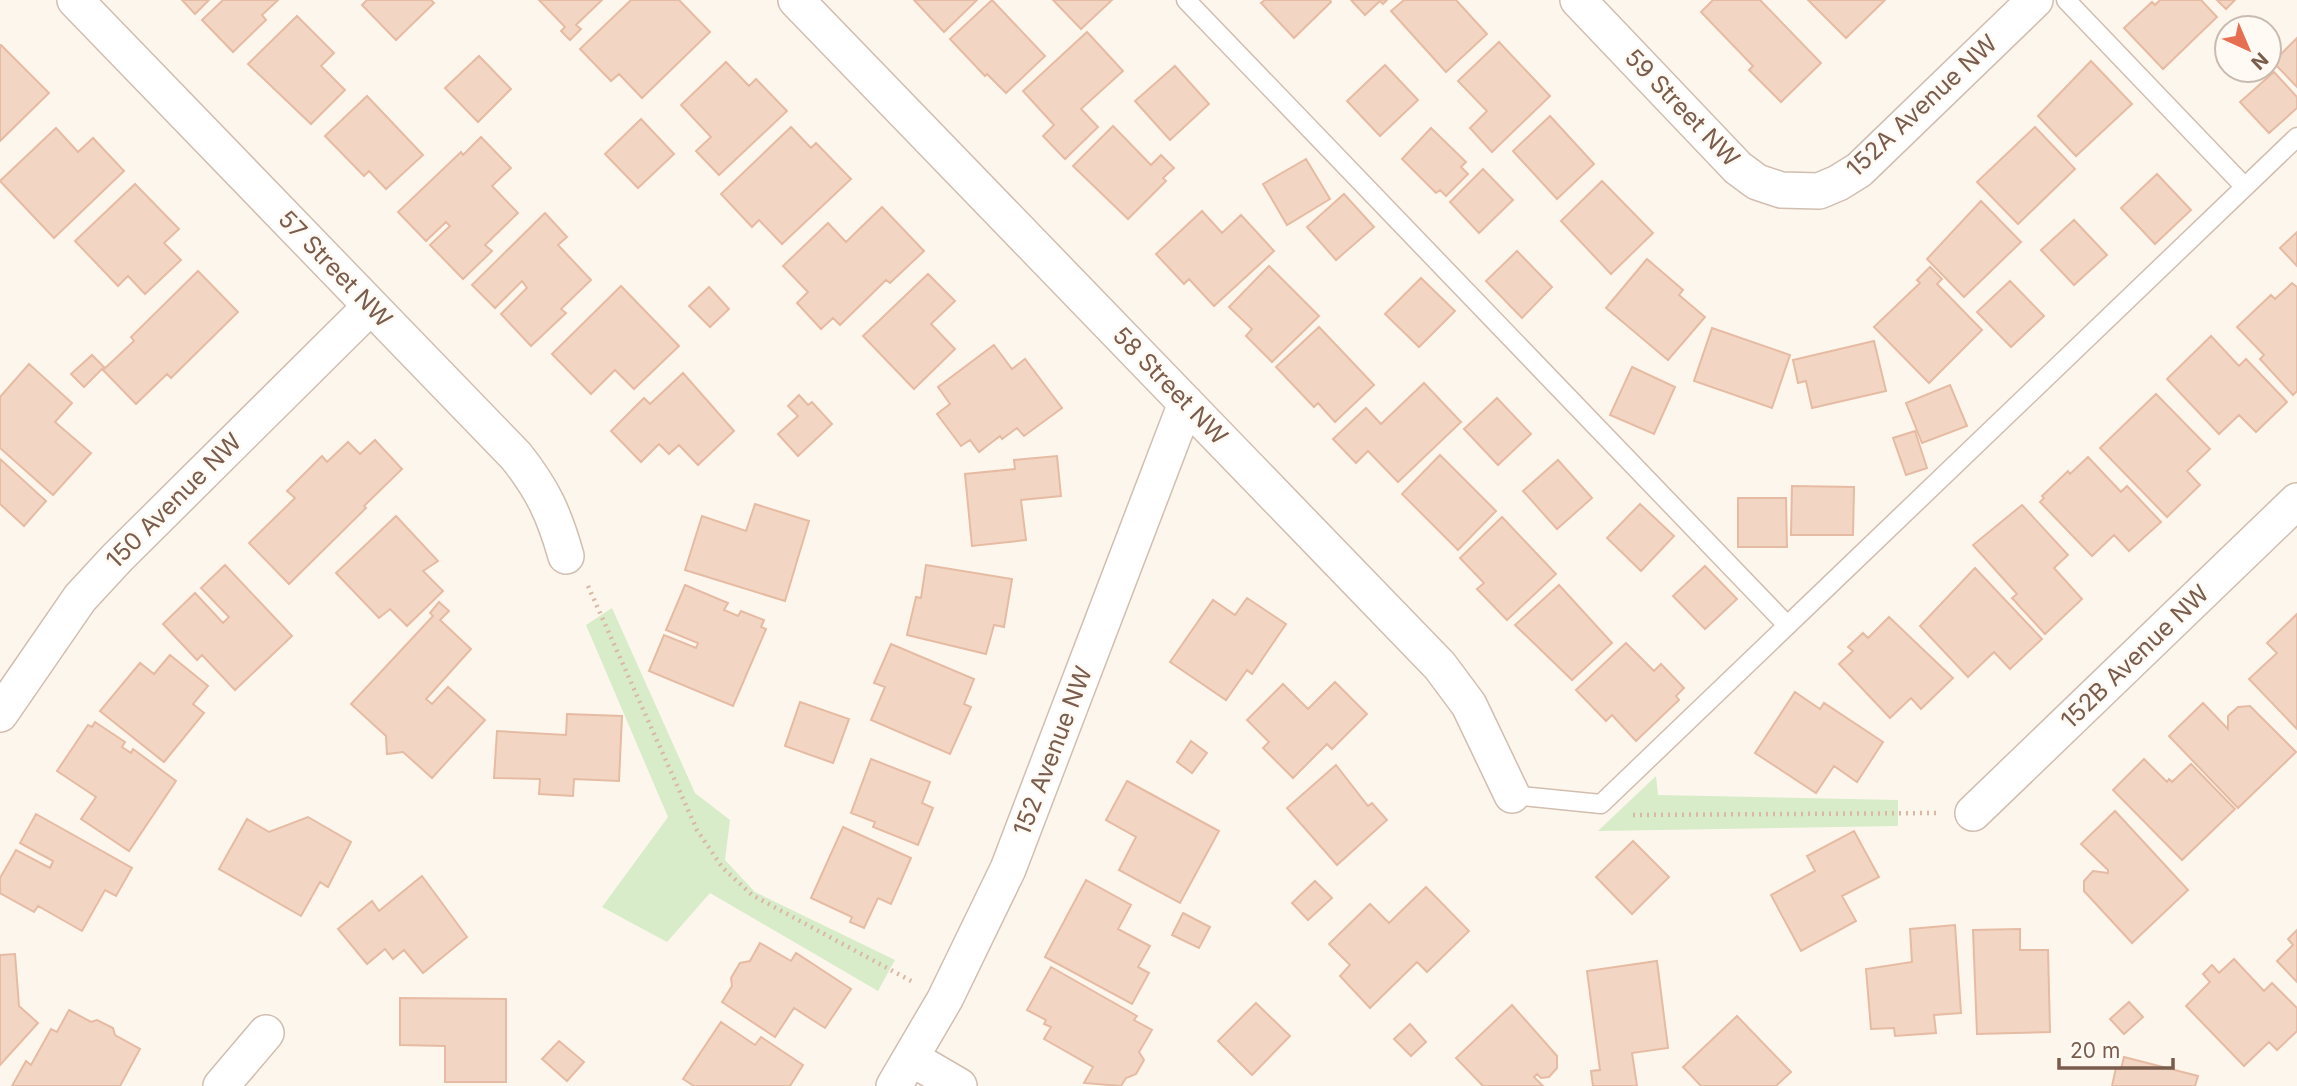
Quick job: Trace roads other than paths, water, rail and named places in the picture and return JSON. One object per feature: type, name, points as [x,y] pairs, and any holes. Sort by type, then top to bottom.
[{"type":"street","name":"57 Street NW","points":[[75,0],[516,457],[538,484],[553,511],[566,556]]},
{"type":"street","name":"58 Street NW","points":[[796,0],[1440,666],[1469,705],[1513,795]]},
{"type":"street","name":"59 Street NW","points":[[1578,0],[1738,168],[1757,182],[1800,193]]},
{"type":"street","name":"152A Avenue NW","points":[[1800,193],[1819,191],[1859,170],[2035,0]]},
{"type":"street","name":"150 Avenue NW","points":[[0,715],[40,652],[80,598],[371,306]]},
{"type":"street","name":"152 Avenue NW","points":[[903,1072],[945,999],[1008,869],[1186,403]]},
{"type":"street","name":"152B Avenue NW","points":[[1973,813],[2297,501]]},
{"type":"street","points":[[221,1086],[266,1033]]},
{"type":"street","points":[[903,1072],[959,1086]]},
{"type":"lane","points":[[1186,0],[1787,625]]},
{"type":"lane","points":[[2066,0],[2245,187]]},
{"type":"lane","points":[[1513,795],[1601,804],[2297,137]]}]
